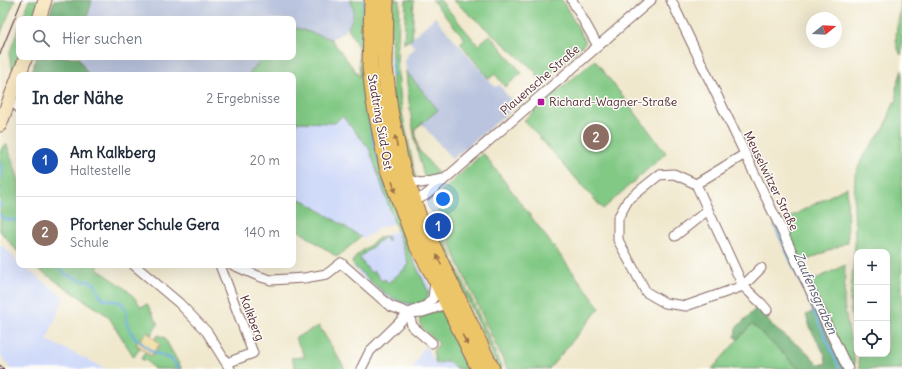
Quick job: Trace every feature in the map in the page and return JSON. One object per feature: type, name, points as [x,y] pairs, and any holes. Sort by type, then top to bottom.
[{"type":"main road","points":[[40,16],[45,0]]},
{"type":"main road","name":"Stadtring Süd-Ost","points":[[372,0],[370,67],[374,102],[387,167],[429,238],[448,305],[492,369]]},
{"type":"main road","name":"Stadtring Süd-Ost","points":[[386,0],[385,67],[388,96],[400,163],[405,179],[415,242],[436,280],[479,369]]},
{"type":"main road","points":[[20,72],[25,60]]},
{"type":"main road","points":[[0,125],[15,103]]},
{"type":"street","points":[[572,0],[598,46]]},
{"type":"street","name":"Plauensche Straße","points":[[408,204],[426,195],[651,0]]},
{"type":"street","name":"Meuselwitzer Straße","points":[[671,0],[724,112],[778,220],[848,369]]},
{"type":"street","points":[[696,184],[745,154]]},
{"type":"street","points":[[760,268],[743,286],[686,306],[665,303],[646,292],[618,240],[618,218],[628,200],[659,175],[674,174],[696,184],[743,286],[767,310]]},
{"type":"street","name":"Plauensche Straße","points":[[405,179],[421,183],[446,178]]},
{"type":"street","points":[[675,236],[708,210]]},
{"type":"street","points":[[240,268],[272,280],[304,278],[327,274],[341,263],[390,306],[409,313],[423,312],[448,305]]},
{"type":"street","points":[[138,268],[179,303],[208,332],[229,366]]},
{"type":"street","name":"Kalkberg","points":[[221,268],[253,353],[229,366]]},
{"type":"street","points":[[361,369],[370,351],[409,313],[427,305],[433,298],[436,280]]},
{"type":"street","points":[[409,313],[412,326],[432,343]]},
{"type":"shaded area","points":[[92,0],[349,0],[353,4],[354,16],[348,28],[341,34],[331,39],[296,28],[296,16],[88,16]]},
{"type":"shaded area","points":[[435,17],[495,87],[499,85],[516,106],[452,159],[422,124],[438,110],[406,71],[405,58],[414,47],[409,41]]},
{"type":"shaded area","points":[[80,60],[261,60],[251,72],[86,72]]},
{"type":"shaded area","points":[[360,78],[389,188],[414,259],[429,284],[431,291],[427,302],[413,307],[401,305],[391,300],[364,279],[353,267],[353,260],[357,255],[379,238],[397,230],[394,223],[379,228],[364,239],[305,201],[296,198],[296,124],[297,122],[335,123],[342,117]]},
{"type":"shaded area","points":[[0,243],[16,260],[16,268],[25,268],[64,297],[47,340],[107,369],[10,369],[0,354]]},
{"type":"shaded area","points":[[425,345],[436,364],[447,361],[458,369],[412,369]]},
{"type":"green space","points":[[0,0],[15,0],[0,35]]},
{"type":"green space","points":[[29,0],[41,0],[36,16],[23,16]]},
{"type":"green space","points":[[54,0],[92,0],[88,16],[49,16]]},
{"type":"green space","points":[[349,0],[368,0],[399,214],[397,216],[410,253],[428,291],[427,298],[420,303],[411,304],[393,298],[376,286],[352,263],[357,255],[383,236],[388,237],[388,242],[384,237],[359,258],[371,273],[374,271],[382,281],[385,279],[388,283],[409,265],[369,148],[342,116],[335,123],[297,122],[296,124],[296,72],[251,72],[261,60],[296,60],[296,28],[331,39],[360,77],[358,47],[348,28],[353,17],[354,10]]},
{"type":"green space","points":[[390,0],[400,0],[397,61],[402,113],[416,178],[411,175],[393,99]]},
{"type":"green space","points":[[406,0],[414,0],[412,39],[404,43]]},
{"type":"green space","points":[[432,0],[440,0],[478,45],[490,35],[522,73],[505,87],[495,74],[489,79],[460,43],[465,39]]},
{"type":"green space","points":[[453,0],[562,0],[586,42],[541,82],[534,70]]},
{"type":"green space","points":[[901,0],[901,55],[896,41],[896,35]]},
{"type":"green space","points":[[16,35],[16,60],[21,60],[15,77],[9,55]]},
{"type":"green space","points":[[35,60],[80,60],[86,72],[32,72]]},
{"type":"green space","points":[[595,60],[666,153],[603,209],[524,120]]},
{"type":"green space","points":[[902,70],[902,369],[860,369],[858,357],[890,357],[890,249],[854,249],[855,175],[863,156],[885,127],[894,102],[897,102],[896,88]]},
{"type":"green space","points":[[406,71],[438,110],[415,129],[418,149],[438,173],[430,179],[425,179],[415,139],[410,112]]},
{"type":"green space","points":[[7,145],[16,171],[16,250],[0,231],[0,152],[3,146]]},
{"type":"green space","points":[[483,153],[600,308],[549,369],[507,369],[456,258],[438,209],[445,203],[438,195]]},
{"type":"green space","points":[[847,187],[848,242],[801,263],[782,221]]},
{"type":"green space","points":[[296,198],[305,201],[361,237],[337,257],[296,229]]},
{"type":"green space","points":[[445,236],[455,264],[485,328],[502,369],[498,369],[484,335],[449,261],[442,238]]},
{"type":"green space","points":[[854,255],[854,332],[850,302]]},
{"type":"green space","points":[[845,265],[844,305],[855,364],[850,366],[810,282]]},
{"type":"green space","points":[[36,268],[98,268],[133,295],[141,307],[147,304],[158,324],[151,335],[147,332],[136,345],[140,348],[134,357],[108,316]]},
{"type":"green space","points":[[755,309],[763,312],[769,322],[777,330],[807,352],[818,364],[826,364],[825,355],[811,330],[806,315],[816,310],[844,369],[799,369],[752,324],[738,339],[735,337],[736,328]]},
{"type":"green space","points":[[436,311],[441,311],[446,314],[474,369],[458,369],[447,361],[436,364],[433,351],[439,344],[422,328],[420,320],[421,316]]},
{"type":"green space","points":[[752,323],[799,369],[712,369]]},
{"type":"green space","points":[[319,326],[345,369],[296,369],[291,358],[305,357],[295,338]]},
{"type":"green space","points":[[158,335],[164,337],[182,369],[154,369],[147,361],[141,359],[145,352],[151,356],[160,344],[155,339]]},
{"type":"sand","points":[[147,332],[160,344],[151,356],[136,344]]},
{"type":"waterway","points":[[363,59],[362,45],[364,0]]},
{"type":"waterway","points":[[392,58],[393,75]]},
{"type":"waterway","points":[[367,104],[372,136],[386,188]]},
{"type":"waterway","points":[[0,164],[2,172],[0,178]]},
{"type":"waterway","points":[[0,215],[4,219],[16,221]]},
{"type":"waterway","name":"Zaufensgraben","points":[[775,226],[840,369]]},
{"type":"waterway","points":[[60,268],[65,274],[94,283],[100,295],[104,299],[120,302],[127,313],[126,321],[133,336],[151,351],[171,359],[179,369]]},
{"type":"tram line","points":[[0,54],[22,0]]},
{"type":"place","name":"Richard-Wagner-Straße","points":[[541,102]]},
{"type":"place","name":"Pfortener Schule Gera","points":[[596,137]]},
{"type":"place","name":"Am Kalkberg","points":[[438,226]]}]
